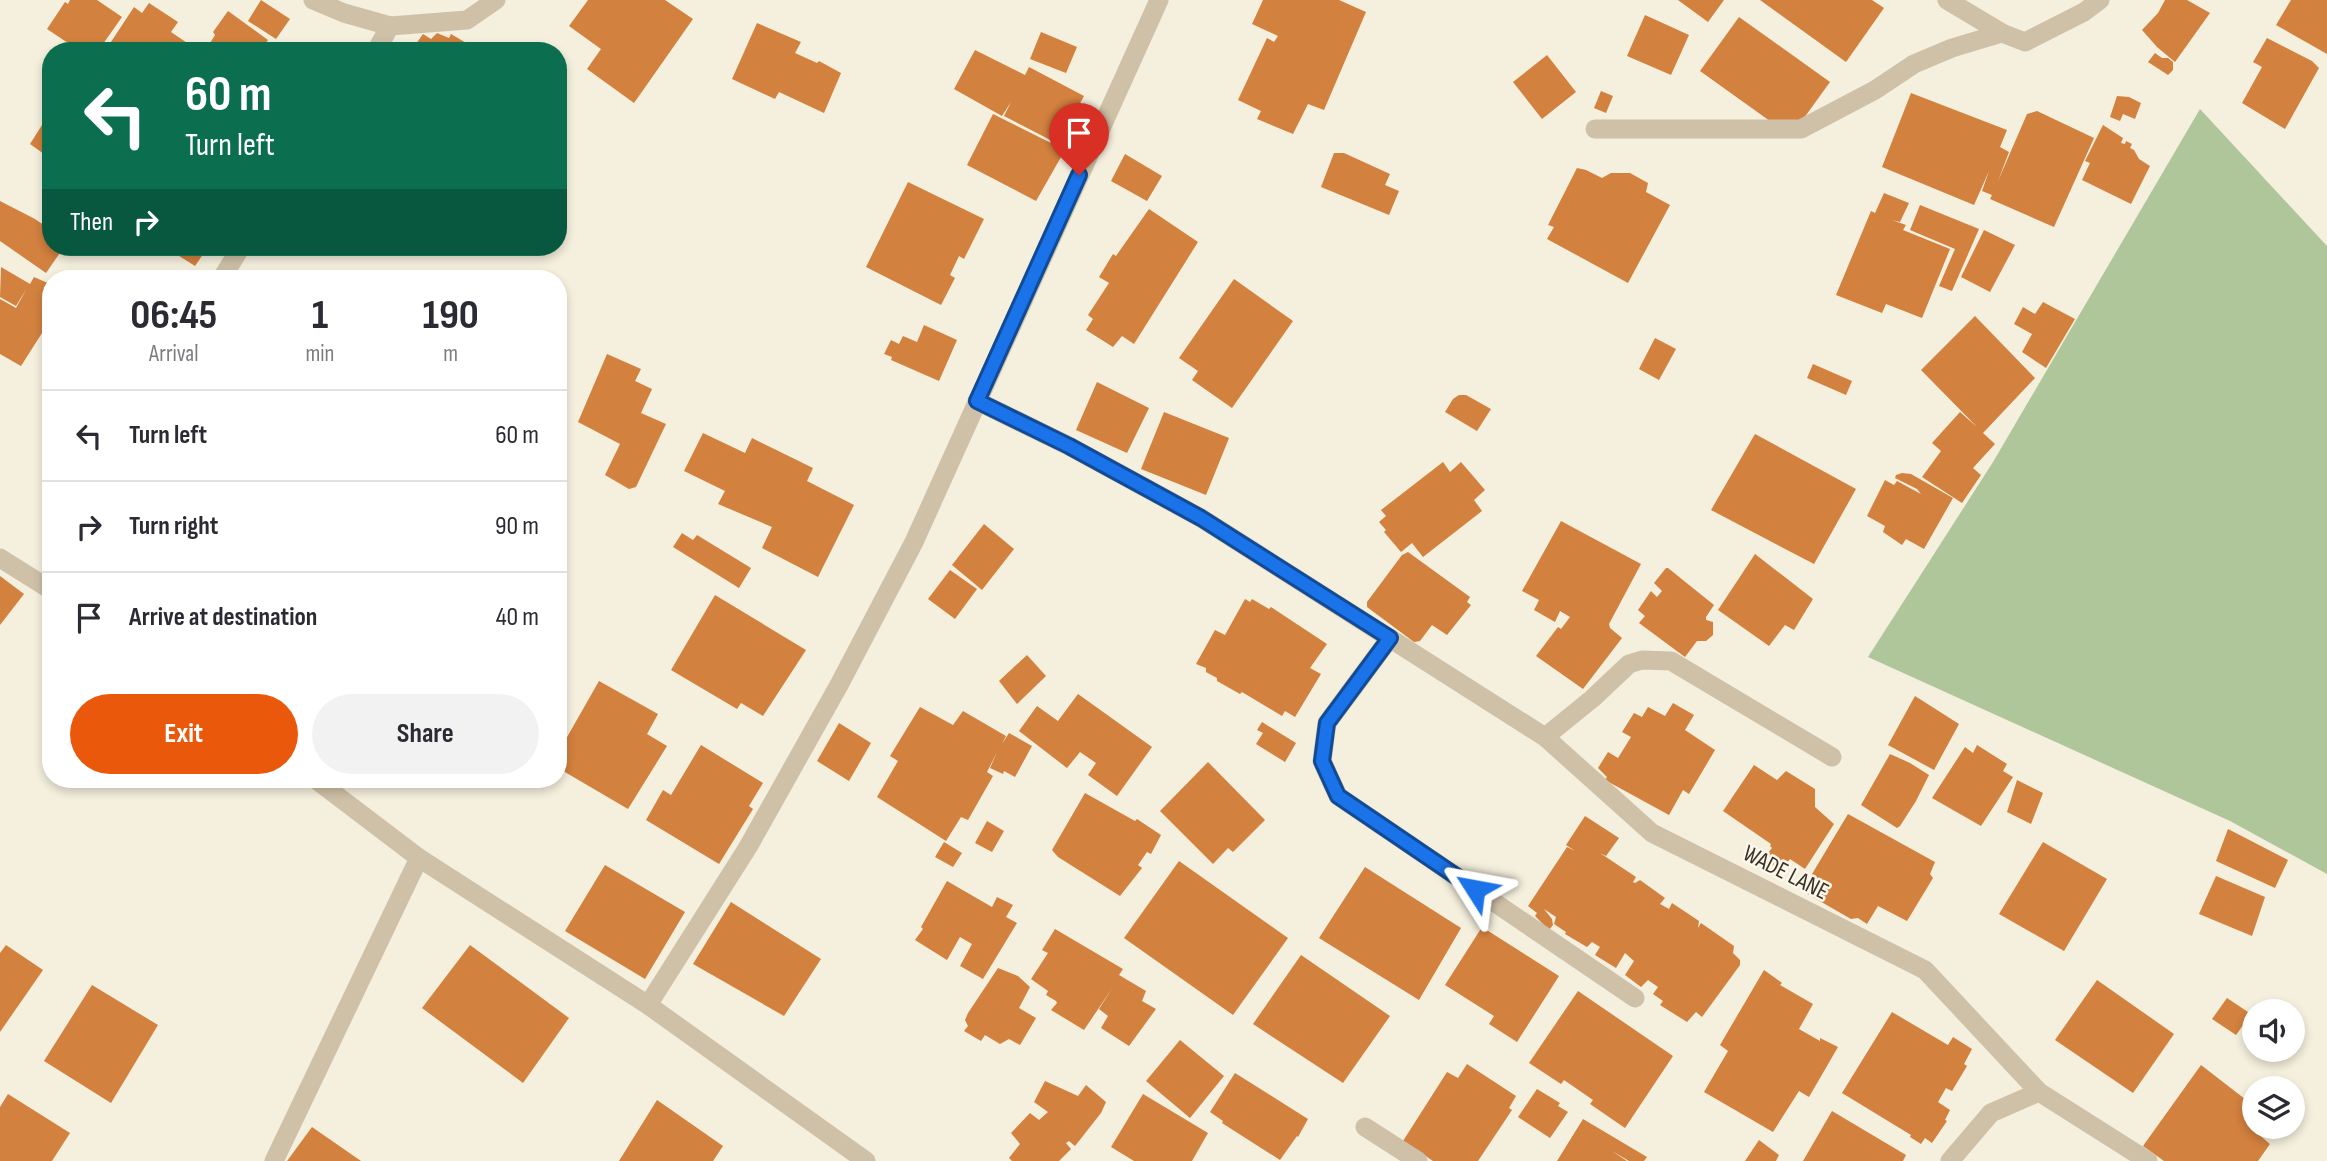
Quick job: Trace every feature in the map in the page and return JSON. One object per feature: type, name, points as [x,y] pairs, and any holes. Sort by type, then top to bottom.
[{"type":"street","points":[[313,0],[344,13],[390,26],[467,20],[496,0]]},
{"type":"street","points":[[648,1005],[748,847],[915,542],[1159,0]]},
{"type":"street","points":[[1947,0],[2002,33],[2025,42],[2084,12],[2100,0]]},
{"type":"street","points":[[381,42],[390,26]]},
{"type":"street","points":[[1595,129],[1801,130],[1875,90],[1914,64],[1952,48],[2002,33]]},
{"type":"street","name":"WADE LANE","points":[[977,401],[1069,446],[1201,518],[1545,737],[1652,833],[1925,970],[2039,1092],[2148,1161]]},
{"type":"street","points":[[0,558],[42,584]]},
{"type":"street","points":[[1390,638],[1327,723],[1322,761],[1338,796],[1635,998]]},
{"type":"street","points":[[1545,737],[1629,664],[1642,660],[1671,661],[1832,757]]},
{"type":"street","points":[[327,788],[419,858],[648,1005],[855,1158]]},
{"type":"street","points":[[274,1161],[419,858]]},
{"type":"street","points":[[1955,1158],[1991,1113],[2039,1092]]},
{"type":"street","points":[[1365,1127],[1418,1161]]},
{"type":"green space","points":[[2200,109],[2327,246],[2327,874],[2230,821],[1868,657],[1993,462]]},
{"type":"building","points":[[70,0],[97,0],[122,17],[104,42],[66,42],[47,29],[65,2],[68,4]]},
{"type":"building","points":[[261,0],[290,19],[276,39],[248,21]]},
{"type":"building","points":[[588,0],[665,0],[693,19],[634,103],[587,69],[601,49],[569,26]]},
{"type":"building","points":[[1263,0],[1339,0],[1366,12],[1324,110],[1308,104],[1293,134],[1257,119],[1261,111],[1238,100],[1267,38],[1274,42],[1278,36],[1252,24]]},
{"type":"building","points":[[1678,0],[1724,0],[1708,22]]},
{"type":"building","points":[[1760,0],[1872,0],[1884,8],[1846,62]]},
{"type":"building","points":[[2165,0],[2187,0],[2210,13],[2175,62],[2142,30],[2158,13]]},
{"type":"building","points":[[2291,0],[2327,0],[2327,54],[2276,25]]},
{"type":"building","points":[[149,3],[178,22],[171,32],[186,42],[111,42],[134,7],[142,13]]},
{"type":"building","points":[[228,11],[268,40],[211,42],[215,35],[213,32]]},
{"type":"building","points":[[1645,15],[1689,35],[1671,75],[1627,56]]},
{"type":"building","points":[[1739,17],[1830,82],[1791,136],[1700,71]]},
{"type":"building","points":[[757,23],[801,42],[795,53],[817,63],[819,61],[841,73],[824,113],[779,92],[775,99],[732,79]]},
{"type":"building","points":[[1041,32],[1077,47],[1066,73],[1030,59]]},
{"type":"building","points":[[437,33],[449,38],[451,34],[465,42],[417,42],[423,34],[431,39]]},
{"type":"building","points":[[2267,38],[2312,61],[2319,68],[2285,129],[2242,103],[2262,67],[2253,62]]},
{"type":"building","points":[[975,50],[1025,75],[1029,67],[1084,96],[1058,144],[1004,116],[1011,102],[1002,116],[954,89]]},
{"type":"building","points":[[2155,53],[2173,62],[2173,70],[2168,75],[2148,62]]},
{"type":"building","points":[[1547,55],[1576,92],[1542,119],[1513,82]]},
{"type":"building","points":[[1601,91],[1613,96],[1606,113],[1594,108]]},
{"type":"building","points":[[1911,93],[2007,130],[2000,147],[2009,152],[1998,181],[2027,114],[2037,111],[2094,138],[2054,227],[1990,199],[1992,195],[1982,191],[1989,171],[1974,205],[1882,167]]},
{"type":"building","points":[[2117,96],[2129,97],[2141,103],[2135,119],[2123,114],[2120,121],[2110,117]]},
{"type":"building","points":[[993,114],[1065,150],[1036,201],[967,165]]},
{"type":"building","points":[[42,125],[42,153],[30,144]]},
{"type":"building","points":[[2103,125],[2123,138],[2121,143],[2125,144],[2126,141],[2132,144],[2130,148],[2139,159],[2150,166],[2131,204],[2082,180],[2090,163],[2085,161]]},
{"type":"building","points":[[1334,153],[1344,153],[1390,174],[1385,185],[1399,191],[1389,215],[1321,187]]},
{"type":"building","points":[[1125,154],[1162,176],[1147,201],[1111,181]]},
{"type":"building","points":[[1577,168],[1602,178],[1611,173],[1630,173],[1648,183],[1646,192],[1670,205],[1628,283],[1547,239],[1554,227],[1548,225]]},
{"type":"building","points":[[908,182],[984,219],[964,259],[959,256],[950,275],[955,278],[941,305],[866,267]]},
{"type":"building","points":[[1884,193],[1909,203],[1900,222],[1892,220],[1906,225],[1903,230],[1950,249],[1922,318],[1886,304],[1882,313],[1836,295],[1871,211],[1875,213]]},
{"type":"building","points":[[0,201],[42,224],[42,256],[58,256],[48,270],[42,270],[0,241]]},
{"type":"building","points":[[1920,205],[1979,229],[1952,291],[1939,286],[1955,249],[1910,230]]},
{"type":"building","points":[[1149,209],[1198,242],[1134,344],[1122,336],[1113,347],[1086,330],[1093,319],[1088,315],[1109,283],[1099,277],[1113,254],[1116,256]]},
{"type":"building","points":[[1984,230],[2015,245],[1990,292],[1961,277]]},
{"type":"building","points":[[179,256],[202,256],[195,266]]},
{"type":"building","points":[[1,267],[30,284],[34,277],[42,280],[42,333],[21,366],[0,354],[0,299],[16,308],[27,288],[16,306],[0,297]]},
{"type":"building","points":[[1234,279],[1293,321],[1232,408],[1192,380],[1198,371],[1179,358]]},
{"type":"building","points":[[2043,302],[2075,319],[2046,368],[2022,352],[2032,334],[2014,324],[2023,307],[2035,314]]},
{"type":"building","points":[[1975,316],[2035,378],[1983,433],[1995,444],[1973,468],[1981,475],[1962,503],[1922,477],[1941,451],[1932,443],[1960,412],[1977,427],[1921,370]]},
{"type":"building","points":[[924,325],[957,340],[939,381],[891,360],[892,357],[884,354],[891,340],[899,344],[903,336],[917,342]]},
{"type":"building","points":[[1655,338],[1676,349],[1659,380],[1639,369]]},
{"type":"building","points":[[607,354],[641,369],[635,381],[652,389],[641,413],[666,424],[636,487],[629,489],[605,475],[620,444],[578,422]]},
{"type":"building","points":[[1813,364],[1852,381],[1846,395],[1807,378]]},
{"type":"building","points":[[1097,382],[1149,408],[1127,453],[1076,430]]},
{"type":"building","points":[[1459,395],[1466,395],[1491,409],[1477,431],[1445,412]]},
{"type":"building","points":[[1164,412],[1229,438],[1206,495],[1141,469]]},
{"type":"building","points":[[703,433],[745,453],[752,438],[813,468],[807,481],[854,505],[818,577],[762,548],[772,527],[718,504],[725,491],[684,471]]},
{"type":"building","points":[[1755,434],[1856,489],[1814,564],[1711,510]]},
{"type":"building","points":[[1443,462],[1450,472],[1461,462],[1485,490],[1474,500],[1482,511],[1423,557],[1412,543],[1401,552],[1379,522],[1386,516],[1381,510]]},
{"type":"building","points":[[1902,473],[1911,474],[1953,498],[1924,549],[1906,539],[1902,545],[1883,532],[1885,526],[1867,516],[1885,480],[1894,485],[1897,481],[1921,494],[1917,489],[1895,478]]},
{"type":"building","points":[[1561,521],[1641,564],[1609,624],[1622,638],[1583,689],[1536,656],[1558,627],[1561,629],[1570,617],[1560,611],[1555,622],[1534,610],[1539,600],[1522,591]]},
{"type":"building","points":[[984,524],[1014,549],[982,590],[952,565]]},
{"type":"building","points":[[682,533],[693,540],[697,535],[751,568],[739,588],[673,547]]},
{"type":"building","points":[[1408,552],[1470,597],[1467,602],[1471,605],[1447,635],[1432,625],[1420,641],[1414,642],[1367,607],[1367,602],[1402,555]]},
{"type":"building","points":[[1755,554],[1813,599],[1794,630],[1785,625],[1769,646],[1718,610]]},
{"type":"building","points":[[1666,568],[1714,605],[1706,617],[1706,620],[1713,622],[1713,635],[1706,641],[1697,641],[1685,657],[1639,623],[1645,616],[1638,610],[1651,591],[1657,597],[1662,591],[1654,583]]},
{"type":"building","points":[[950,570],[977,589],[955,619],[928,599]]},
{"type":"building","points":[[0,576],[24,594],[0,625]]},
{"type":"building","points":[[715,595],[806,650],[763,716],[741,703],[737,709],[671,670]]},
{"type":"building","points":[[1245,599],[1250,602],[1252,599],[1269,609],[1271,607],[1327,644],[1310,668],[1321,674],[1295,717],[1285,711],[1282,716],[1242,692],[1240,694],[1217,681],[1217,678],[1206,672],[1206,668],[1196,664],[1215,630],[1225,635]]},
{"type":"building","points":[[1027,655],[1046,676],[1017,704],[999,681]]},
{"type":"building","points":[[599,681],[658,714],[647,734],[667,746],[628,809],[567,773],[567,737]]},
{"type":"building","points":[[1078,694],[1152,747],[1117,796],[1088,775],[1096,763],[1080,752],[1067,768],[1019,731],[1037,706],[1058,721]]},
{"type":"building","points":[[1915,696],[1959,724],[1934,770],[1888,745]]},
{"type":"building","points":[[1673,703],[1694,715],[1685,730],[1715,750],[1689,794],[1683,790],[1669,815],[1605,780],[1607,777],[1598,768],[1608,752],[1618,758],[1631,737],[1622,732],[1634,713],[1642,717],[1648,707],[1665,716]]},
{"type":"building","points":[[920,707],[953,725],[963,711],[1006,736],[1002,744],[1009,733],[1032,746],[1015,777],[990,768],[997,752],[987,772],[993,776],[968,820],[961,817],[946,841],[877,797],[898,761],[890,756]]},
{"type":"building","points":[[1262,722],[1296,743],[1285,762],[1256,744],[1263,733],[1257,730]]},
{"type":"building","points":[[839,723],[871,743],[849,781],[817,761]]},
{"type":"building","points":[[701,745],[763,783],[749,806],[753,809],[719,864],[646,820],[663,790],[671,795]]},
{"type":"building","points":[[1977,745],[2007,764],[2003,771],[2013,777],[1981,826],[1932,798],[1965,747],[1973,753]]},
{"type":"building","points":[[1890,754],[1929,775],[1916,801],[1897,828],[1861,805]]},
{"type":"building","points":[[1208,762],[1265,820],[1233,852],[1228,848],[1213,864],[1160,811]]},
{"type":"building","points":[[1754,765],[1777,780],[1786,771],[1815,789],[1815,807],[1834,824],[1805,869],[1790,859],[1782,870],[1767,863],[1764,858],[1772,848],[1771,844],[1723,811]]},
{"type":"building","points":[[2017,780],[2043,793],[2031,824],[2007,812]]},
{"type":"building","points":[[1085,793],[1135,821],[1137,819],[1161,835],[1151,854],[1147,852],[1138,865],[1142,868],[1120,896],[1058,857],[1052,850]]},
{"type":"building","points":[[1848,814],[1935,862],[1930,874],[1933,878],[1907,921],[1878,906],[1867,924],[1858,918],[1851,919],[1804,892],[1803,889]]},
{"type":"building","points":[[1585,816],[1619,838],[1606,856],[1600,853],[1636,877],[1633,882],[1640,880],[1665,898],[1660,904],[1669,909],[1672,903],[1699,921],[1698,928],[1701,923],[1734,946],[1733,953],[1740,960],[1740,965],[1702,1017],[1696,1012],[1687,1022],[1660,1005],[1663,1001],[1653,994],[1658,987],[1648,980],[1641,987],[1625,975],[1634,961],[1625,953],[1616,968],[1595,955],[1600,947],[1592,942],[1587,947],[1565,934],[1566,932],[1554,924],[1556,917],[1544,909],[1552,919],[1553,925],[1549,930],[1535,916],[1537,913],[1528,906],[1567,847],[1575,851],[1566,845]]},
{"type":"building","points":[[987,821],[1004,831],[992,852],[975,843]]},
{"type":"building","points":[[2228,829],[2288,860],[2275,888],[2216,861]]},
{"type":"building","points":[[944,842],[962,853],[953,867],[935,857]]},
{"type":"building","points":[[2043,842],[2107,879],[2064,951],[1999,914]]},
{"type":"building","points":[[1179,861],[1288,938],[1233,1015],[1124,938]]},
{"type":"building","points":[[605,865],[685,912],[645,979],[565,931]]},
{"type":"building","points":[[1365,867],[1461,928],[1419,1000],[1319,938]]},
{"type":"building","points":[[2216,876],[2265,897],[2252,936],[2199,914]]},
{"type":"building","points":[[947,881],[992,907],[997,897],[1013,905],[1006,917],[1017,923],[983,979],[960,966],[972,944],[960,937],[947,960],[915,940]]},
{"type":"building","points":[[731,902],[821,959],[784,1016],[693,964]]},
{"type":"building","points":[[1482,927],[1559,976],[1517,1042],[1489,1024],[1494,1016],[1445,985]]},
{"type":"building","points":[[1055,929],[1123,969],[1119,975],[1146,991],[1142,1001],[1156,1009],[1129,1046],[1101,1028],[1108,1016],[1099,1009],[1113,987],[1084,1030],[1051,1010],[1056,1001],[1046,995],[1048,991],[1031,979],[1048,953],[1042,950]]},
{"type":"building","points":[[6,945],[43,970],[0,1032],[0,953]]},
{"type":"building","points":[[470,945],[569,1018],[523,1083],[422,1008]]},
{"type":"building","points":[[1301,955],[1390,1016],[1343,1083],[1253,1024]]},
{"type":"building","points":[[998,968],[1018,976],[1030,987],[1019,1008],[1036,1018],[1020,1045],[1009,1039],[1000,1044],[985,1035],[981,1041],[964,1031],[968,1026],[965,1020],[968,1013]]},
{"type":"building","points":[[1764,970],[1782,983],[1780,985],[1813,1004],[1799,1029],[1838,1047],[1809,1097],[1799,1091],[1773,1132],[1704,1092],[1728,1051],[1720,1045]]},
{"type":"building","points":[[2097,980],[2174,1034],[2133,1093],[2055,1040]]},
{"type":"building","points":[[92,985],[158,1025],[111,1103],[44,1061]]},
{"type":"building","points":[[1578,991],[1673,1056],[1625,1128],[1590,1104],[1593,1100],[1564,1080],[1561,1084],[1529,1063]]},
{"type":"building","points":[[2227,998],[2242,1008],[2242,1027],[2236,1035],[2212,1019]]},
{"type":"building","points":[[1892,1012],[1948,1045],[1953,1037],[1972,1049],[1964,1064],[1967,1066],[1952,1091],[1946,1088],[1938,1102],[1950,1110],[1945,1120],[1947,1121],[1932,1143],[1925,1138],[1921,1144],[1910,1137],[1911,1135],[1842,1093]]},
{"type":"building","points":[[1180,1040],[1224,1076],[1190,1118],[1146,1081]]},
{"type":"building","points":[[1467,1064],[1516,1096],[1509,1108],[1512,1110],[1478,1161],[1433,1161],[1403,1141],[1447,1072],[1458,1078]]},
{"type":"building","points":[[2201,1065],[2242,1097],[2242,1139],[2264,1139],[2270,1144],[2258,1161],[2164,1161],[2143,1146]]},
{"type":"building","points":[[1235,1073],[1308,1119],[1280,1160],[1222,1123],[1223,1121],[1210,1112]]},
{"type":"building","points":[[1045,1081],[1078,1096],[1086,1085],[1106,1102],[1101,1113],[1075,1146],[1069,1141],[1066,1143],[1071,1149],[1059,1161],[1012,1161],[1009,1158],[1020,1144],[1011,1133],[1030,1113],[1039,1120],[1048,1112],[1034,1102]]},
{"type":"building","points":[[1537,1089],[1560,1103],[1558,1106],[1568,1112],[1550,1138],[1518,1117]]},
{"type":"building","points":[[8,1094],[70,1133],[52,1161],[0,1161],[0,1107]]},
{"type":"building","points":[[1143,1094],[1208,1133],[1192,1161],[1134,1161],[1111,1147]]},
{"type":"building","points":[[657,1100],[723,1146],[713,1161],[619,1161]]},
{"type":"building","points":[[1832,1111],[1906,1155],[1903,1161],[1803,1161]]},
{"type":"building","points":[[1583,1119],[1647,1157],[1644,1161],[1629,1161],[1612,1151],[1627,1161],[1557,1161]]},
{"type":"building","points":[[312,1127],[361,1161],[287,1161]]},
{"type":"building","points":[[1759,1140],[1779,1155],[1776,1161],[1745,1161]]},
{"type":"route","points":[[1079,175],[977,401],[1069,446],[1201,518],[1390,638],[1327,723],[1322,761],[1338,796],[1475,889]]}]
